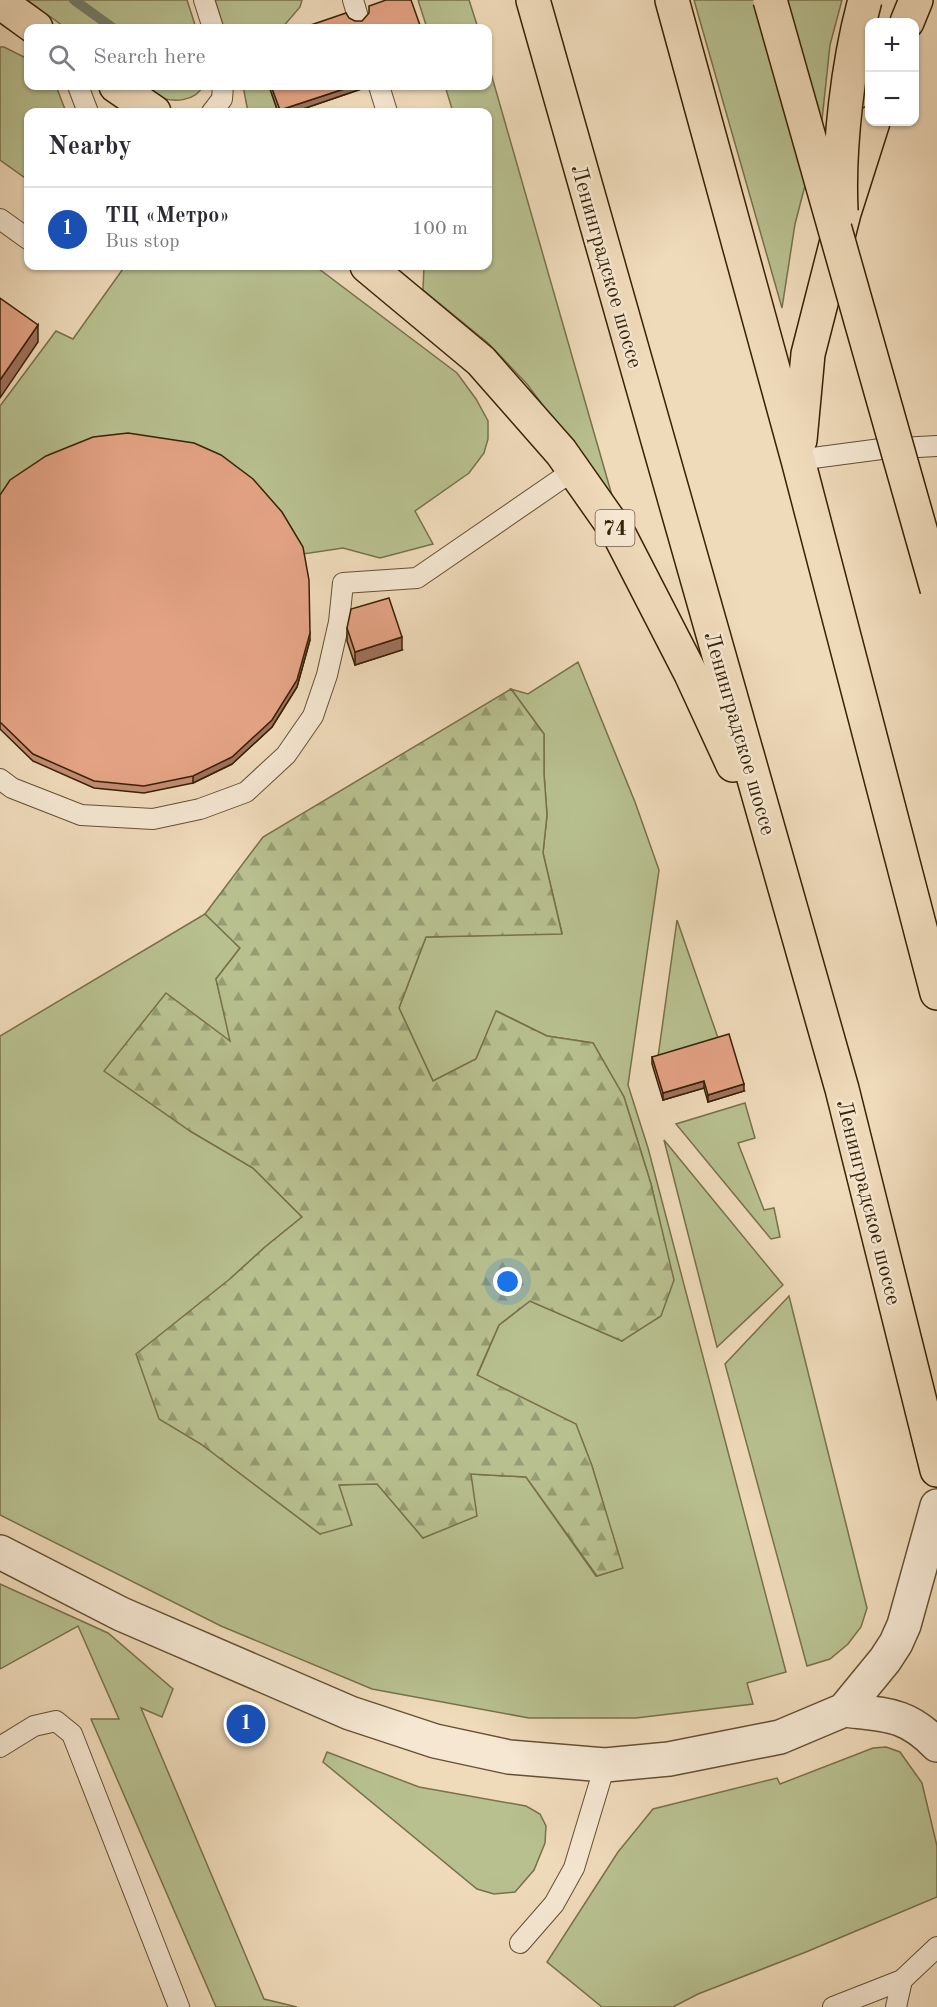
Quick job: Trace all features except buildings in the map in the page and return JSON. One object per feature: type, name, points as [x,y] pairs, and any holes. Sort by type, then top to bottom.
[{"type":"main road","name":"Ленинградское шоссе","points":[[533,0],[842,1089],[937,1470]]},
{"type":"main road","points":[[672,0],[798,460],[937,993]]},
{"type":"main road","points":[[770,0],[937,590]]},
{"type":"main road","points":[[843,258],[840,190],[843,146],[854,49],[866,0]]},
{"type":"main road","points":[[909,18],[916,0]]},
{"type":"main road","points":[[0,2],[30,24]]},
{"type":"main road","points":[[122,90],[148,108]]},
{"type":"main road","points":[[798,460],[808,354],[844,213],[872,126]]},
{"type":"main road","name":"74","points":[[373,270],[481,361],[561,452],[620,536],[691,674],[775,855]]},
{"type":"street","points":[[0,1552],[121,1614],[350,1713],[435,1741],[509,1756],[604,1765],[669,1759],[780,1737],[844,1710],[896,1644],[904,1625],[937,1506]]},
{"type":"street","points":[[844,1710],[897,1716],[923,1730],[937,1745]]},
{"type":"lane","points":[[204,0],[212,24]]},
{"type":"lane","points":[[80,90],[86,108]]},
{"type":"lane","points":[[215,108],[222,99],[223,90]]},
{"type":"lane","points":[[380,90],[386,108]]},
{"type":"lane","points":[[0,219],[24,236]]},
{"type":"lane","points":[[798,460],[881,449],[937,446]]},
{"type":"lane","points":[[0,779],[12,788],[81,815],[105,817],[153,819],[200,809],[246,792],[286,754],[313,716],[327,675],[339,622],[343,583],[417,578],[574,470]]},
{"type":"lane","points":[[0,1747],[34,1726],[56,1720],[72,1734],[179,2007]]},
{"type":"lane","points":[[520,1942],[554,1904],[574,1868],[604,1765]]},
{"type":"lane","points":[[833,2007],[902,1980],[937,1947]]},
{"type":"lane","points":[[896,2007],[902,1980]]},
{"type":"green space","points":[[27,0],[187,0],[195,24],[60,24]]},
{"type":"green space","points":[[215,0],[302,0],[300,7],[285,24],[223,24]]},
{"type":"green space","points":[[418,0],[469,0],[477,24],[426,24]]},
{"type":"green space","points":[[694,0],[842,0],[830,45],[822,120],[795,224],[782,308]]},
{"type":"green space","points":[[0,47],[4,47],[24,57],[24,90],[58,90],[64,108],[24,108],[24,177],[0,160]]},
{"type":"green space","points":[[492,77],[613,499],[527,384],[488,343],[423,290],[424,270],[492,270],[492,108],[452,108],[446,90],[492,90]]},
{"type":"green space","points":[[149,90],[201,90],[190,98],[171,100],[159,97]]},
{"type":"green space","points":[[244,90],[270,90],[277,108],[247,108]]},
{"type":"green space","points":[[122,270],[320,270],[457,373],[476,399],[488,421],[488,439],[484,453],[469,473],[415,511],[433,544],[380,558],[343,548],[303,554],[0,501],[0,406],[56,331],[73,339]]},
{"type":"green space","points":[[578,662],[635,802],[659,870],[628,1085],[648,1148],[786,1672],[747,1683],[753,1704],[636,1718],[529,1718],[372,1689],[221,1626],[0,1515],[0,1036],[205,914],[240,948],[216,979],[231,1042],[190,1131],[253,1168],[302,1217],[231,1278],[159,1418],[201,1444],[320,1534],[338,1485],[377,1483],[423,1538],[471,1474],[526,1477],[596,1576],[622,1568],[592,1466],[576,1425],[477,1376],[499,1325],[530,1301],[622,1341],[673,1280],[651,1184],[624,1097],[593,1043],[547,1036],[497,1011],[476,1059],[433,1081],[399,1008],[426,937],[562,933],[543,853],[547,815],[544,734],[511,689],[528,694]]},
{"type":"green space","points":[[511,689],[544,734],[547,815],[543,853],[562,934],[426,937],[399,1008],[433,1081],[476,1059],[496,1011],[547,1036],[593,1043],[624,1097],[651,1184],[674,1280],[661,1316],[622,1341],[530,1301],[499,1325],[477,1375],[576,1424],[592,1466],[623,1568],[597,1576],[526,1477],[471,1474],[477,1516],[423,1538],[377,1484],[339,1485],[352,1525],[320,1534],[201,1444],[159,1419],[136,1354],[231,1278],[302,1217],[253,1168],[190,1131],[104,1071],[166,993],[230,1041],[216,979],[240,948],[205,914],[263,837]]},
{"type":"green space","points":[[677,920],[718,1038],[658,1057]]},
{"type":"green space","points":[[745,1103],[755,1138],[738,1143],[764,1210],[774,1208],[780,1237],[771,1239],[676,1124]]},
{"type":"green space","points":[[664,1140],[783,1285],[717,1347]]},
{"type":"green space","points":[[789,1296],[867,1608],[861,1627],[848,1644],[830,1659],[807,1666],[725,1364]]},
{"type":"green space","points":[[0,1584],[108,1633],[173,1689],[162,1717],[141,1708],[264,1999],[297,2007],[216,2007],[91,1719],[119,1719],[78,1626],[0,1669]]},
{"type":"green space","points":[[886,1747],[900,1752],[922,1783],[937,1846],[937,1897],[698,1994],[673,2007],[602,2007],[547,1962],[618,1852],[653,1809],[777,1778],[780,1784],[873,1748]]},
{"type":"green space","points":[[327,1752],[419,1787],[526,1806],[540,1814],[546,1826],[545,1843],[534,1870],[515,1892],[494,1894],[477,1889],[323,1762]]},
{"type":"waterway","points":[[74,0],[107,24]]},
{"type":"place","name":"ТЦ «Метро»","points":[[246,1724]]}]
